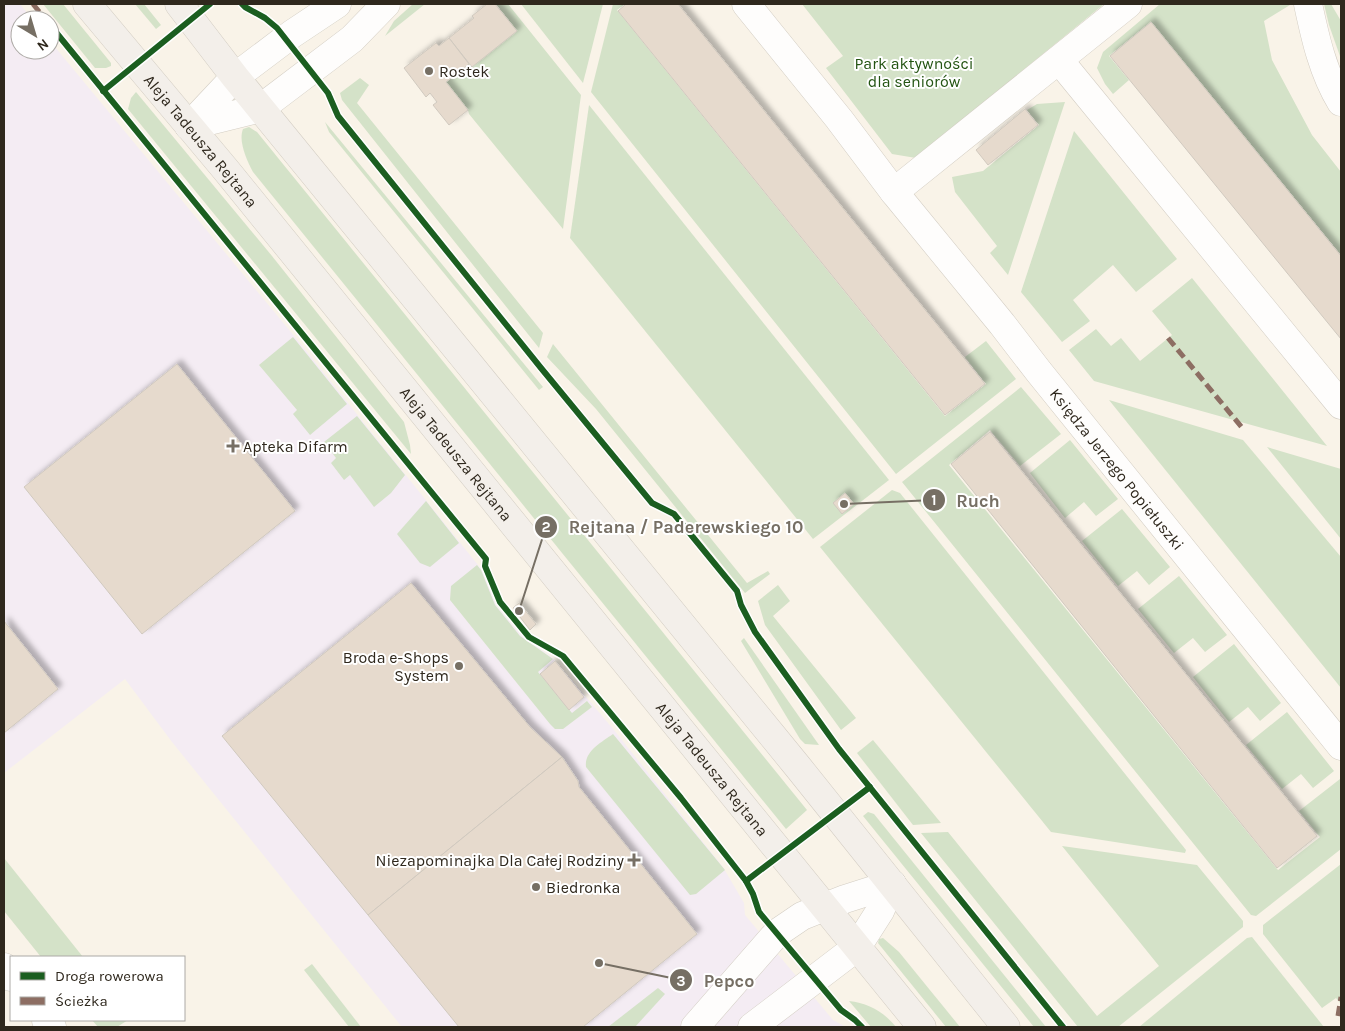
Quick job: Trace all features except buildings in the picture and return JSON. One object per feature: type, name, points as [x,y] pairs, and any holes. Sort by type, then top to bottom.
[{"type":"main road","name":"Aleja Tadeusza Rejtana","points":[[88,4],[922,1027]]},
{"type":"main road","points":[[179,4],[261,108],[1006,1027]]},
{"type":"street","points":[[189,126],[236,77],[292,34],[337,4]]},
{"type":"street","points":[[189,126],[261,108],[352,39],[386,4]]},
{"type":"street","name":"Księdza Jerzego Popiełuszki","points":[[746,4],[839,119],[894,192],[996,316],[1039,372],[1341,746]]},
{"type":"street","points":[[894,192],[1128,4]]},
{"type":"street","points":[[1308,4],[1317,43],[1335,92],[1341,102]]},
{"type":"street","points":[[1060,60],[1341,405]]},
{"type":"street","points":[[695,1027],[777,933],[802,916],[892,884]]},
{"type":"street","points":[[752,1027],[856,947],[880,912],[892,884]]},
{"type":"shaded area","points":[[4,4],[20,4],[25,10],[10,10],[10,60],[60,60],[60,53],[295,337],[482,570],[496,605],[521,635],[553,658],[614,730],[723,867],[744,903],[745,915],[833,1020],[846,1027],[402,1027],[172,742],[125,679],[4,773]]},
{"type":"green space","points":[[43,4],[63,4],[111,63],[111,66],[95,68],[60,25],[60,10],[48,10]]},
{"type":"green space","points":[[135,4],[144,4],[161,25],[156,29]]},
{"type":"green space","points":[[413,4],[425,4],[385,36],[394,21]]},
{"type":"green space","points":[[496,4],[508,4],[581,95],[563,229],[469,114],[468,110],[446,82],[469,64],[472,67],[517,31]]},
{"type":"green space","points":[[521,4],[603,4],[583,83]]},
{"type":"green space","points":[[613,4],[625,4],[617,10],[945,416],[986,384],[965,357],[986,341],[1016,379],[896,474],[591,92]]},
{"type":"green space","name":"Park aktywności dla seniorów","points":[[802,4],[1104,4],[916,158],[892,154],[826,68],[843,56]]},
{"type":"green space","points":[[1160,4],[1290,4],[1264,21],[1272,60],[1312,135],[1341,172],[1341,255],[1151,22],[1109,56],[1129,80],[1113,94],[1105,84],[1097,68],[1103,52]]},
{"type":"green space","points":[[1324,4],[1331,4],[1341,21],[1341,59],[1329,25]]},
{"type":"green space","points":[[360,78],[369,85],[357,103],[543,333],[539,348],[342,100],[340,93]]},
{"type":"green space","points":[[136,92],[272,256],[404,422],[411,454],[128,109],[131,98]]},
{"type":"green space","points":[[1065,102],[1008,275],[990,253],[997,246],[955,192],[952,177],[983,171],[1039,125],[1027,110],[1037,104]]},
{"type":"green space","points":[[589,105],[889,480],[813,539],[570,238]]},
{"type":"green space","points":[[325,122],[543,387],[539,390],[329,132]]},
{"type":"green space","points":[[249,127],[257,132],[807,810],[786,829],[253,172],[242,145],[243,129]]},
{"type":"green space","points":[[1074,131],[1177,259],[1136,292],[1113,265],[1073,300],[1090,321],[1062,342],[1021,292]]},
{"type":"green space","points":[[1192,278],[1327,446],[1094,381],[1069,350],[1096,329],[1111,346],[1121,338],[1140,361],[1172,335],[1152,311]]},
{"type":"green space","points":[[293,337],[347,404],[310,435],[293,414],[297,410],[259,365]]},
{"type":"green space","points":[[553,344],[747,583],[768,571],[770,574],[745,593],[596,409],[547,357]]},
{"type":"green space","points":[[1021,387],[1061,434],[1020,466],[990,430],[949,465],[1278,870],[1320,837],[1299,811],[1341,780],[1341,849],[1256,916],[1251,915],[902,482]]},
{"type":"green space","points":[[1109,400],[1243,440],[1341,557],[1341,688]]},
{"type":"green space","points":[[357,416],[405,475],[391,493],[374,507],[350,475],[344,480],[331,463],[336,458],[324,442]]},
{"type":"green space","points":[[1070,440],[1118,499],[1096,516],[1084,502],[1065,518],[1030,473]]},
{"type":"green space","points":[[1267,447],[1341,469],[1341,539]]},
{"type":"green space","points":[[892,490],[900,493],[1186,850],[1185,853],[1051,832],[820,547]]},
{"type":"green space","points":[[426,501],[459,543],[430,567],[420,563],[397,534]]},
{"type":"green space","points":[[1122,509],[1170,567],[1149,585],[1137,571],[1118,586],[1082,541]]},
{"type":"green space","points":[[477,565],[481,570],[495,605],[520,636],[553,659],[538,672],[572,713],[587,701],[592,707],[563,729],[555,729],[550,724],[450,600],[451,586]]},
{"type":"green space","points":[[1179,576],[1227,635],[1205,652],[1193,638],[1174,653],[1138,609]]},
{"type":"green space","points":[[778,585],[790,601],[773,616],[856,718],[841,730],[765,625],[758,601]]},
{"type":"green space","points":[[744,638],[819,745],[805,744],[800,739],[741,641]]},
{"type":"green space","points":[[1234,644],[1281,703],[1260,721],[1248,707],[1229,722],[1193,677]]},
{"type":"green space","points":[[1287,712],[1334,771],[1313,788],[1301,774],[1282,789],[1246,745]]},
{"type":"green space","points":[[613,734],[725,870],[696,894],[690,895],[586,767],[586,761],[591,752]]},
{"type":"green space","points":[[873,740],[941,823],[913,825],[857,753]]},
{"type":"green space","points":[[868,812],[874,814],[1046,1027],[1034,1027],[863,816]]},
{"type":"green space","points":[[948,832],[1097,1016],[1159,966],[1062,846],[1197,865],[1243,921],[1243,927],[1118,1027],[1078,1027],[921,833]]},
{"type":"green space","points":[[4,858],[82,956],[40,956],[4,911]]},
{"type":"green space","points":[[1341,864],[1341,1004],[1336,998],[1322,1008],[1263,934],[1263,925]]},
{"type":"green space","points":[[1252,937],[1324,1027],[1139,1027],[1247,938]]},
{"type":"green space","points":[[883,938],[899,952],[960,1027],[946,1027],[878,943],[879,939]]},
{"type":"green space","points":[[312,964],[361,1027],[349,1027],[304,970]]},
{"type":"green space","points":[[658,988],[665,994],[635,1027],[608,1027]]},
{"type":"green space","points":[[849,1001],[875,1009],[896,1027],[871,1027]]},
{"type":"green space","points":[[93,1021],[126,1021],[117,1027],[98,1027]]},
{"type":"marked path","points":[[33,4],[38,10]]},
{"type":"marked path","points":[[1168,338],[1244,430]]},
{"type":"marked path","points":[[1338,1016],[1341,997]]},
{"type":"cycle path","points":[[103,91],[210,4]]},
{"type":"cycle path","points":[[242,4],[277,28],[328,93],[338,116],[541,368],[652,503],[674,514],[737,591],[741,605],[755,632],[839,749],[1063,1027]]},
{"type":"cycle path","points":[[60,37],[486,559],[485,566],[500,602],[529,637],[563,656],[681,798],[746,881],[759,912],[841,1010],[862,1027]]},
{"type":"cycle path","points":[[746,881],[870,787]]},
{"type":"place","name":"Rostek","points":[[429,71]]},
{"type":"place","name":"Apteka Difarm","points":[[233,446]]},
{"type":"place","name":"Ruch","points":[[844,504]]},
{"type":"place","name":"Rejtana / Paderewskiego 10","points":[[519,611]]},
{"type":"place","name":"Broda e-Shops System","points":[[459,666]]},
{"type":"place","name":"Niezapominajka Dla Całej Rodziny","points":[[634,860]]},
{"type":"place","name":"Biedronka","points":[[536,887]]},
{"type":"place","name":"Pepco","points":[[599,963]]}]
